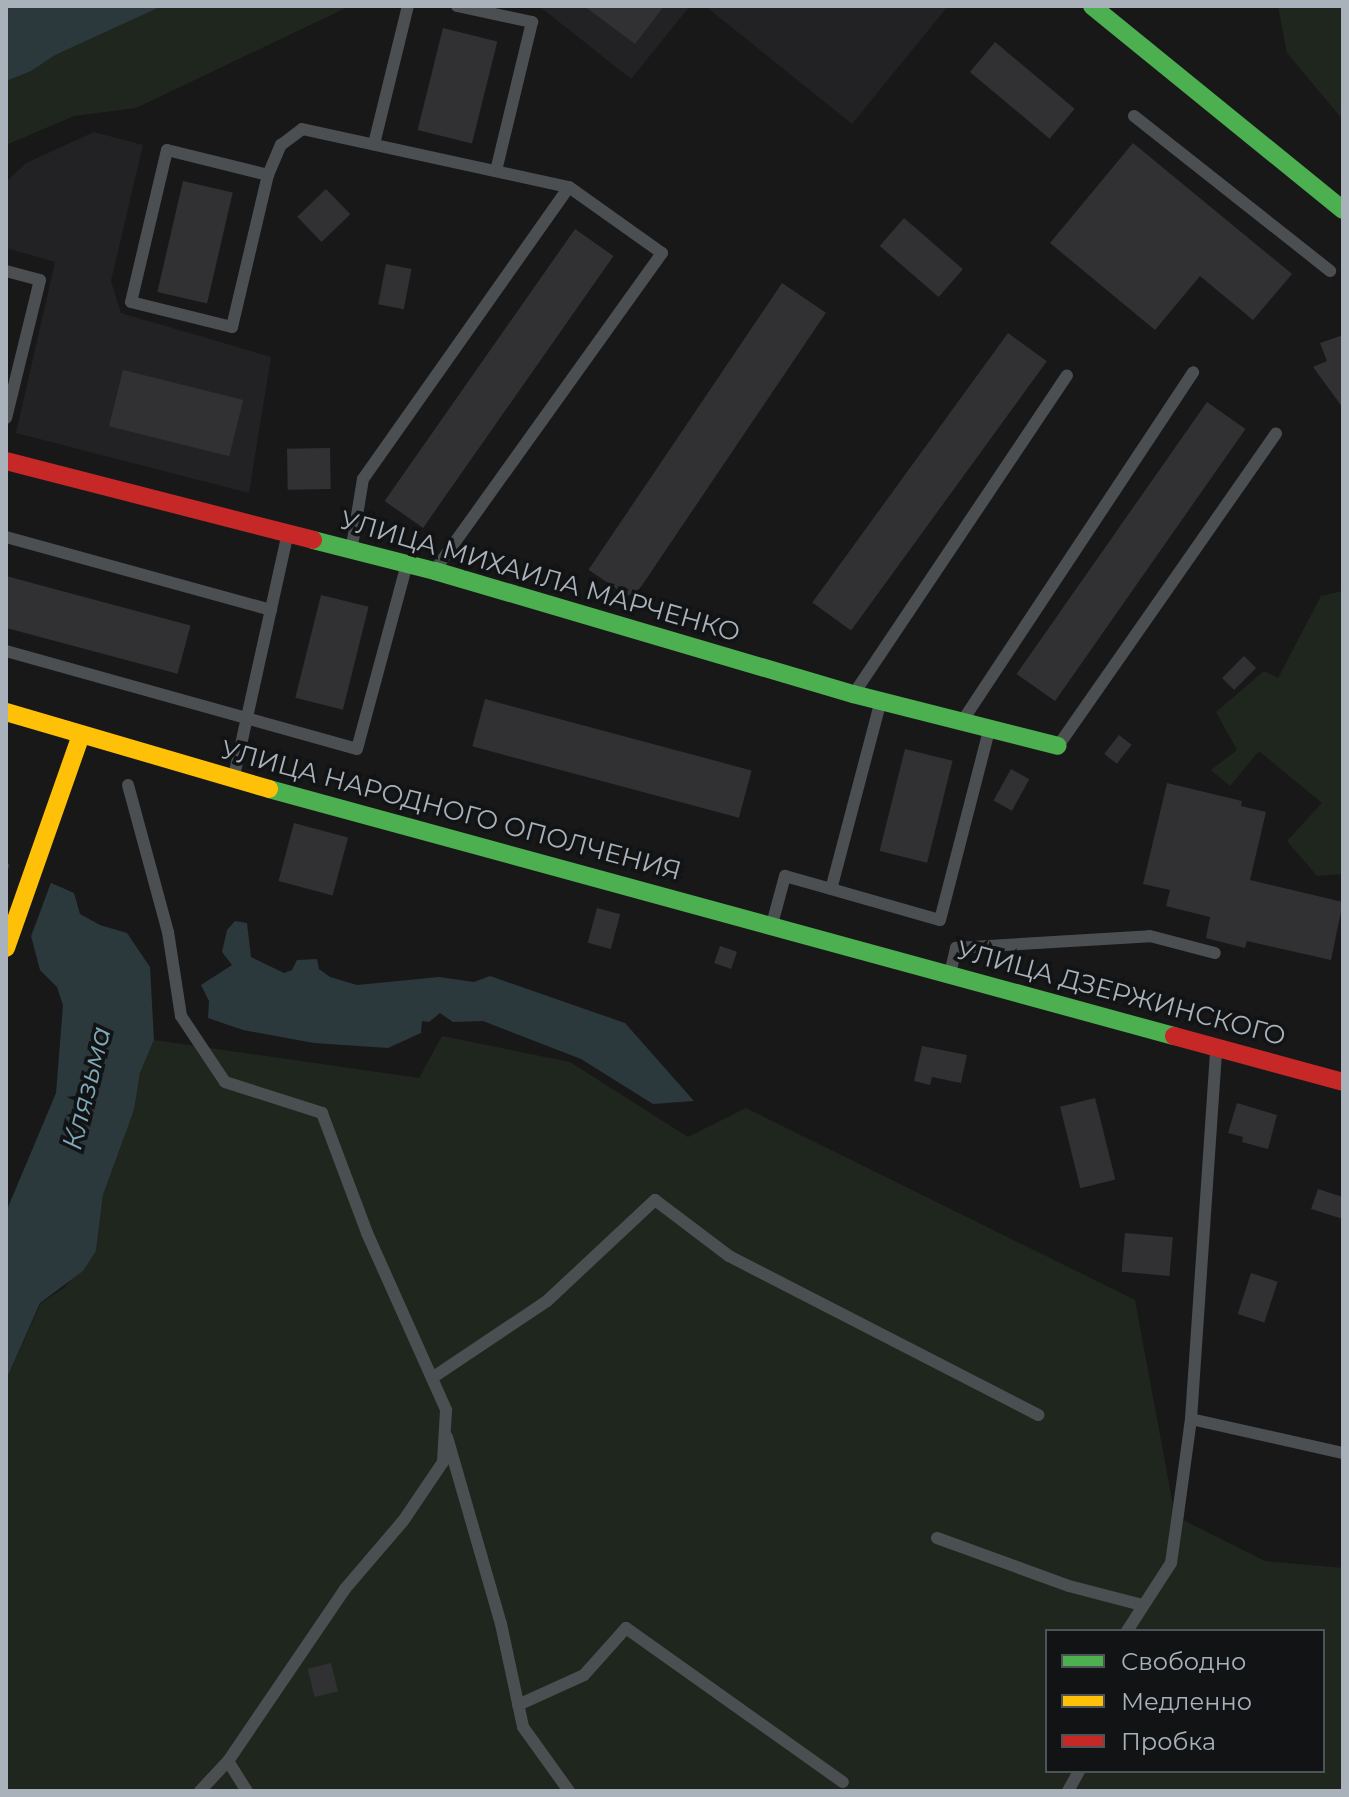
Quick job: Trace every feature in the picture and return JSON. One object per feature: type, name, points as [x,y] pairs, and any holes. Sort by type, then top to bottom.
[{"type":"street","points":[[1092,6],[1343,210]]},
{"type":"street","name":"УЛИЦА МИХАИЛА МАРЧЕНКО","points":[[6,461],[435,571],[853,694],[1058,746]]},
{"type":"street","name":"УЛИЦА НАРОДНОГО ОПОЛЧЕНИЯ","points":[[6,712],[233,779],[885,955]]},
{"type":"street","points":[[6,948],[81,735]]},
{"type":"street","name":"УЛИЦА ДЗЕРЖИНСКОГО","points":[[885,955],[1343,1082]]},
{"type":"lane","points":[[374,144],[408,6]]},
{"type":"lane","points":[[457,6],[532,22],[496,171]]},
{"type":"lane","points":[[1134,116],[1330,271]]},
{"type":"lane","points":[[268,175],[167,150],[131,302],[232,327],[268,175],[281,145],[302,129],[569,187],[662,253],[435,571]]},
{"type":"lane","points":[[351,549],[363,479],[569,187]]},
{"type":"lane","points":[[6,271],[40,280],[6,418]]},
{"type":"lane","points":[[962,723],[1193,372]]},
{"type":"lane","points":[[853,694],[1067,375]]},
{"type":"lane","points":[[1058,746],[1276,434]]},
{"type":"lane","points":[[233,779],[288,534]]},
{"type":"lane","points":[[6,537],[271,610]]},
{"type":"lane","points":[[6,651],[357,749],[407,564]]},
{"type":"lane","points":[[831,889],[881,700]]},
{"type":"lane","points":[[772,925],[785,876],[940,920],[989,730]]},
{"type":"lane","points":[[128,785],[168,932],[181,1016],[225,1082],[322,1113],[367,1233],[446,1410],[443,1462],[403,1521],[345,1589],[228,1761],[200,1791]]},
{"type":"lane","points":[[950,974],[956,948],[1150,936],[1215,953]]},
{"type":"lane","points":[[1128,1629],[1171,1563],[1191,1419],[1216,1047]]},
{"type":"lane","points":[[432,1378],[547,1301],[655,1200],[729,1256],[1039,1415]]},
{"type":"lane","points":[[1191,1419],[1343,1453]]},
{"type":"lane","points":[[445,1431],[501,1624],[518,1705],[530,1741],[569,1791]]},
{"type":"lane","points":[[937,1538],[1069,1586],[1142,1605]]},
{"type":"lane","points":[[518,1705],[584,1675],[626,1628],[843,1782]]},
{"type":"lane","points":[[228,1761],[247,1791]]},
{"type":"lane","points":[[1068,1791],[1078,1773]]},
{"type":"shaded area","points":[[6,6],[350,6],[136,108],[74,116],[6,145]]},
{"type":"shaded area","points":[[539,6],[690,6],[631,79]]},
{"type":"shaded area","points":[[705,6],[948,6],[852,124]]},
{"type":"shaded area","points":[[1278,6],[1343,6],[1343,120],[1287,53]]},
{"type":"shaded area","points":[[94,132],[143,145],[111,281],[121,313],[271,357],[249,493],[16,433],[55,262],[6,248],[6,182],[26,163]]},
{"type":"shaded area","points":[[1343,591],[1343,874],[1317,876],[1287,841],[1322,803],[1259,751],[1230,786],[1211,770],[1237,750],[1216,712],[1264,671],[1278,678],[1321,596]]},
{"type":"shaded area","points":[[442,1036],[570,1062],[688,1137],[746,1108],[1135,1300],[1175,1516],[1265,1561],[1343,1568],[1343,1791],[6,1791],[6,1380],[41,1303],[64,1288],[96,1251],[103,1195],[134,1110],[140,1073],[154,1040],[419,1078]]},
{"type":"water","points":[[6,6],[162,6],[6,81]]},
{"type":"water","name":"Клязьма","points":[[6,863],[74,893],[80,914],[100,925],[127,933],[150,967],[154,1040],[140,1073],[134,1110],[103,1195],[96,1251],[83,1271],[40,1303],[6,1380],[6,1212],[56,1093],[63,1005],[57,987],[40,970],[31,936],[6,920]]},
{"type":"water","points":[[235,921],[247,923],[251,957],[284,973],[292,970],[297,960],[317,959],[319,969],[330,977],[357,985],[439,977],[474,982],[490,976],[625,1023],[694,1101],[653,1104],[581,1059],[483,1021],[453,1022],[440,1013],[429,1022],[422,1021],[421,1033],[388,1048],[314,1043],[243,1030],[208,1018],[209,1001],[201,985],[232,965],[222,952],[227,930]]},
{"type":"pier","points":[[11,861],[53,877],[29,942],[18,930],[6,924],[6,876]]},
{"type":"building","points":[[584,6],[664,6],[635,44]]},
{"type":"building","points":[[443,28],[497,42],[472,143],[418,130]]},
{"type":"building","points":[[995,42],[1075,109],[1050,139],[970,72]]},
{"type":"building","points":[[1133,143],[1292,274],[1253,320],[1200,276],[1155,330],[1050,243]]},
{"type":"building","points":[[183,181],[233,192],[207,304],[157,292]]},
{"type":"building","points":[[326,189],[350,214],[322,242],[297,217]]},
{"type":"building","points":[[904,218],[963,269],[939,297],[880,246]]},
{"type":"building","points":[[575,229],[614,256],[423,528],[385,501]]},
{"type":"building","points":[[386,264],[412,269],[404,309],[378,304]]},
{"type":"building","points":[[782,283],[826,313],[632,599],[589,570]]},
{"type":"building","points":[[1008,333],[1047,361],[851,631],[812,602]]},
{"type":"building","points":[[1343,335],[1343,408],[1313,367],[1327,361],[1320,343]]},
{"type":"building","points":[[123,370],[243,400],[229,456],[109,426]]},
{"type":"building","points":[[1207,402],[1246,429],[1055,701],[1017,674]]},
{"type":"building","points":[[330,448],[331,489],[288,490],[287,449]]},
{"type":"building","points":[[6,576],[190,625],[178,674],[6,628]]},
{"type":"building","points":[[321,595],[369,607],[343,710],[295,698]]},
{"type":"building","points":[[1244,656],[1256,668],[1234,690],[1222,678]]},
{"type":"building","points":[[485,699],[752,770],[739,818],[472,746]]},
{"type":"building","points":[[1119,735],[1132,745],[1117,764],[1104,754]]},
{"type":"building","points":[[905,749],[953,761],[927,863],[880,851]]},
{"type":"building","points":[[1011,769],[1029,779],[1012,811],[994,800]]},
{"type":"building","points":[[1167,783],[1242,801],[1241,806],[1266,812],[1250,880],[1343,902],[1331,960],[1247,941],[1245,948],[1206,938],[1210,917],[1166,906],[1170,890],[1143,884]]},
{"type":"building","points":[[294,823],[348,837],[333,895],[278,881]]},
{"type":"building","points":[[597,908],[620,914],[611,949],[588,943]]},
{"type":"building","points":[[720,946],[737,952],[731,969],[714,963]]},
{"type":"building","points":[[922,1046],[967,1055],[961,1083],[932,1077],[930,1085],[914,1081]]},
{"type":"building","points":[[1095,1098],[1115,1180],[1080,1188],[1060,1107]]},
{"type":"building","points":[[1237,1103],[1277,1115],[1268,1149],[1242,1142],[1243,1137],[1228,1133]]},
{"type":"building","points":[[1318,1189],[1343,1197],[1343,1219],[1311,1209]]},
{"type":"building","points":[[1125,1233],[1173,1237],[1169,1276],[1122,1272]]},
{"type":"building","points":[[1251,1273],[1278,1282],[1264,1323],[1238,1314]]},
{"type":"building","points":[[331,1663],[338,1691],[315,1697],[308,1669]]},
{"type":"traffic: fast","points":[[1092,6],[1343,210]]},
{"type":"traffic: fast","points":[[313,540],[435,571],[853,694],[1058,746]]},
{"type":"traffic: fast","points":[[269,789],[1174,1036]]},
{"type":"traffic: slow","points":[[6,712],[269,789]]},
{"type":"traffic: slow","points":[[6,948],[81,735]]},
{"type":"traffic: jam","points":[[6,461],[313,540]]},
{"type":"traffic: jam","points":[[1174,1036],[1343,1082]]}]
